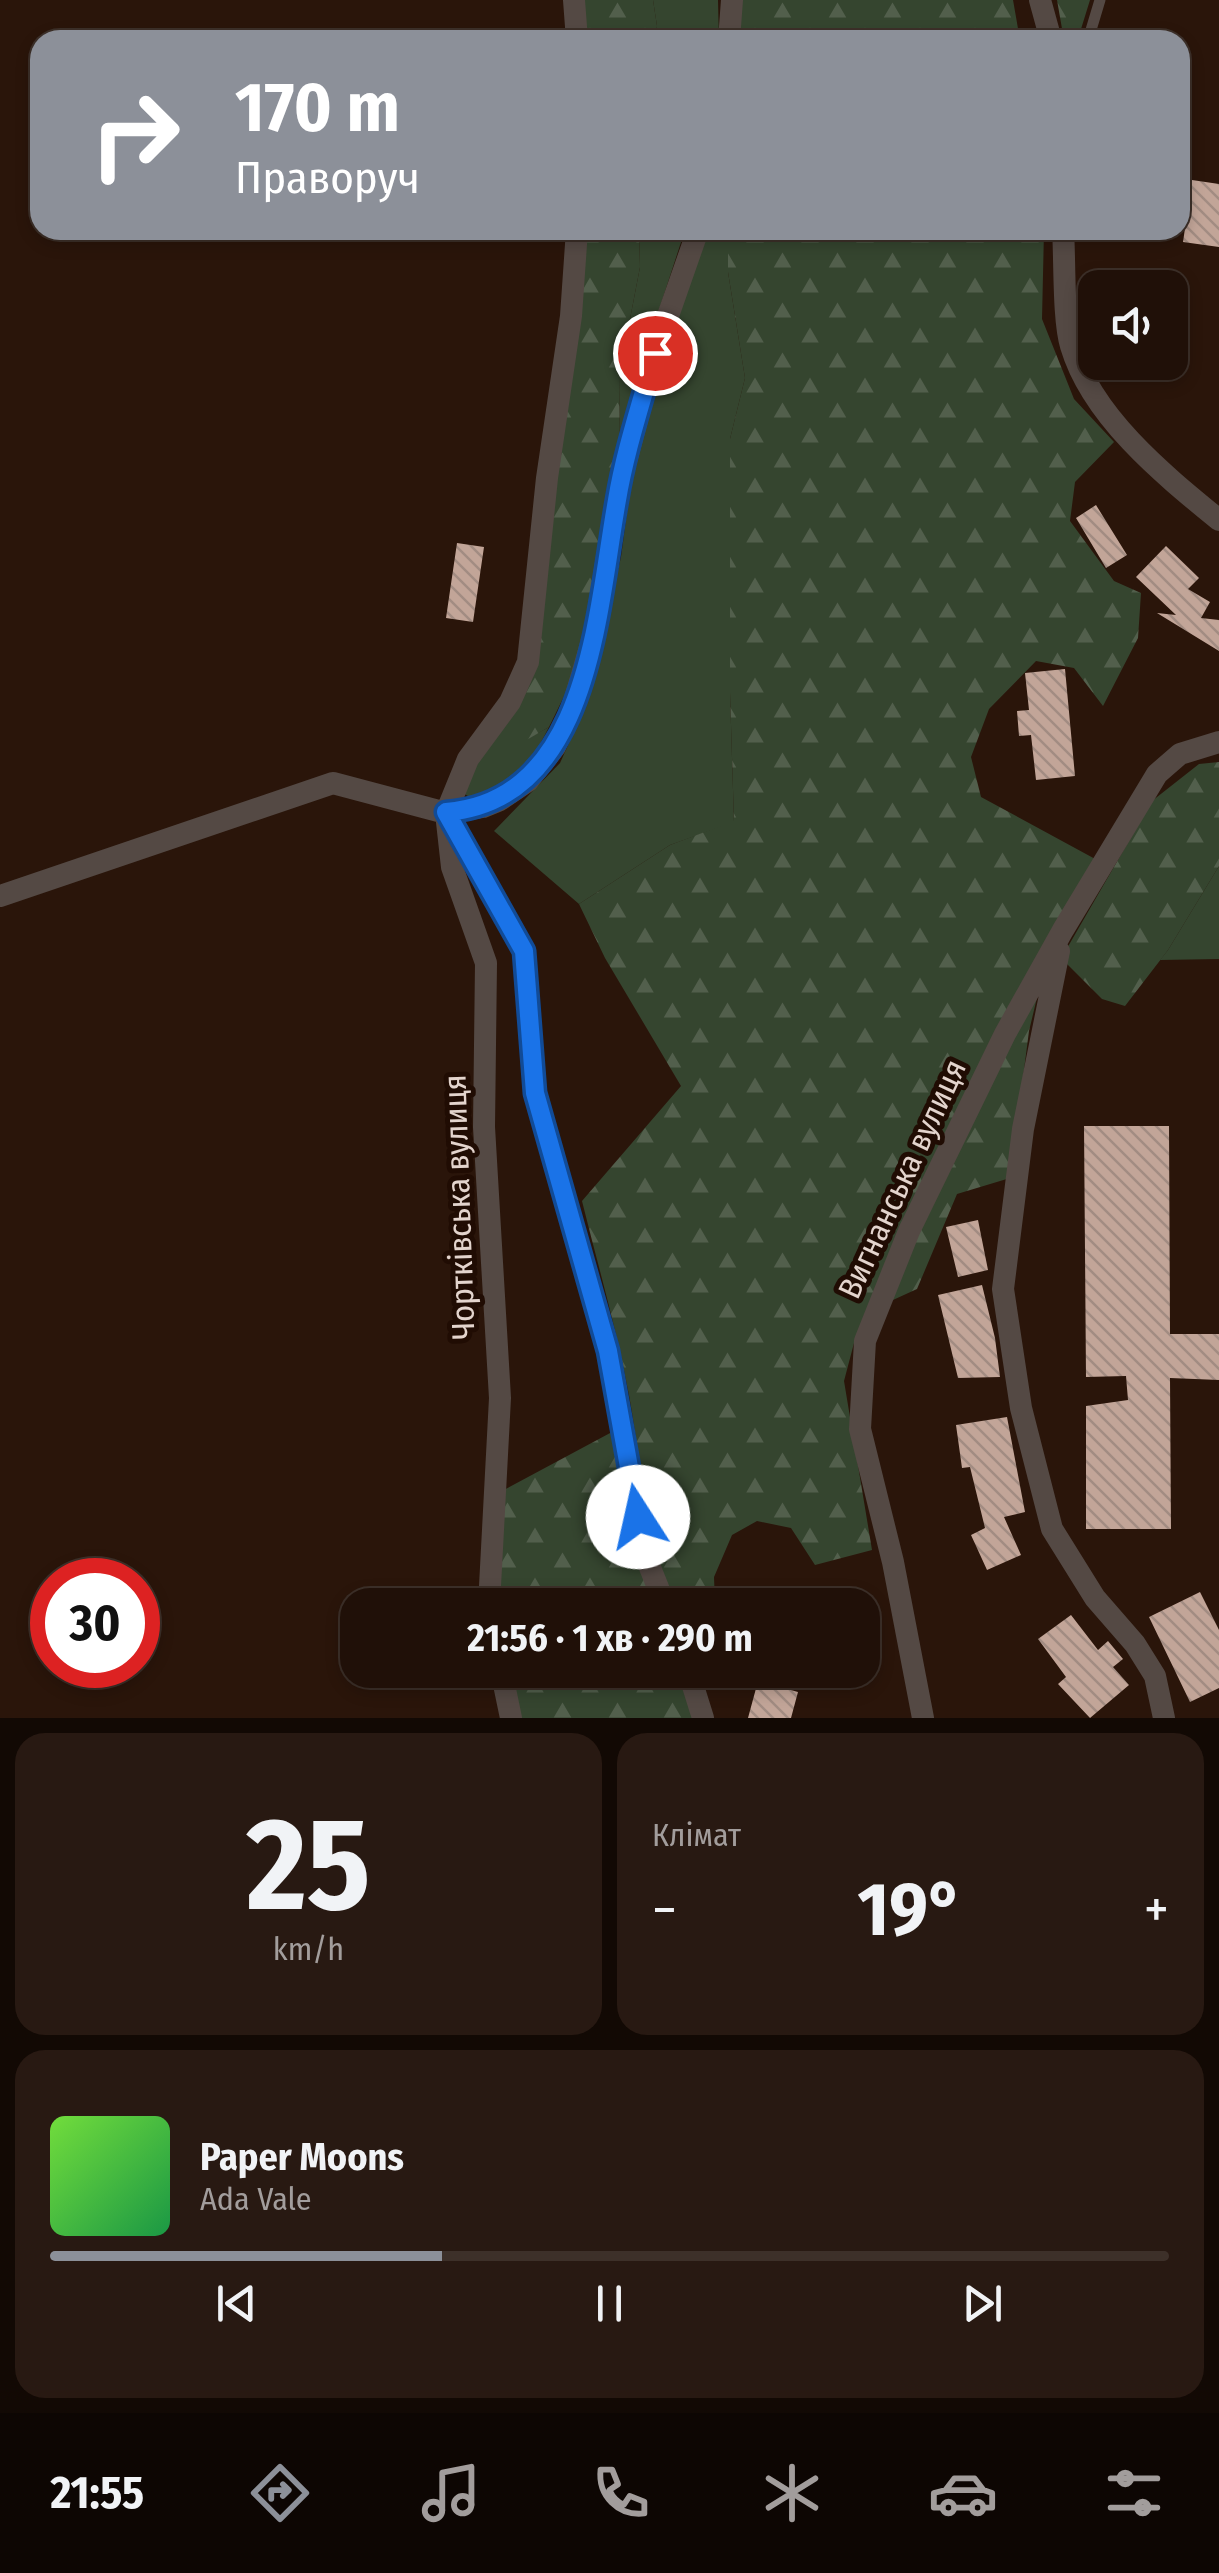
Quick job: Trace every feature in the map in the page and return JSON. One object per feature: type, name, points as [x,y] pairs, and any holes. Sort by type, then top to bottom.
[{"type":"street","points":[[574,0],[576,30]]},
{"type":"street","points":[[730,30],[732,0]]},
{"type":"street","points":[[1040,0],[1048,30]]},
{"type":"street","points":[[446,812],[468,760],[510,702],[528,662],[547,478],[571,316],[576,240]]},
{"type":"street","points":[[0,896],[334,783],[446,812],[483,807],[528,781],[555,747],[574,702],[595,630],[618,495],[655,353],[695,240]]},
{"type":"street","points":[[1064,240],[1070,344],[1081,368],[1135,446],[1219,520]]},
{"type":"street","name":"Вигнанська вулиця","points":[[923,1718],[897,1580],[860,1429],[865,1340],[909,1231],[1005,1034],[1063,930],[1157,774],[1180,754],[1219,742]]},
{"type":"street","points":[[446,812],[524,951],[535,1093],[608,1351],[644,1550],[659,1588]]},
{"type":"street","name":"Чортківська вулиця","points":[[446,812],[452,867],[486,963],[484,1127],[500,1398],[490,1588]]},
{"type":"street","points":[[1063,930],[1022,1130],[1003,1290],[1021,1408],[1052,1529],[1095,1598],[1135,1644],[1155,1676],[1164,1718]]},
{"type":"street","points":[[504,1688],[510,1718]]},
{"type":"street","points":[[694,1688],[703,1718]]},
{"type":"lane","points":[[1091,30],[1100,0]]},
{"type":"green space","points":[[581,0],[653,0],[656,30],[583,30]]},
{"type":"green space","points":[[653,0],[718,0],[719,30],[656,30]]},
{"type":"green space","points":[[739,0],[1013,0],[1018,30],[740,30]]},
{"type":"green space","points":[[1057,0],[1090,0],[1080,30],[1062,30]]},
{"type":"green space","points":[[586,240],[639,240],[640,267],[619,376],[620,447],[590,612],[570,684],[549,727],[523,742],[521,710],[541,612]]},
{"type":"green space","points":[[639,240],[682,240],[642,362],[620,447],[619,376],[640,267]]},
{"type":"green space","points":[[704,240],[728,240],[728,272],[745,378],[730,439],[734,822],[670,845],[579,904],[494,831],[560,763],[587,703],[621,557],[634,460],[659,382],[669,325]]},
{"type":"green space","points":[[728,240],[1044,240],[1042,319],[1074,399],[1114,442],[1075,482],[1070,521],[1114,581],[1141,593],[1138,638],[1103,706],[1074,668],[1036,661],[989,709],[971,757],[981,797],[1097,860],[1053,931],[1029,1031],[1010,1178],[957,1194],[917,1289],[871,1310],[854,1343],[844,1381],[872,1550],[815,1565],[791,1528],[757,1521],[732,1535],[714,1577],[714,1588],[666,1588],[645,1501],[624,1371],[582,1201],[681,1086],[605,958],[579,904],[670,845],[734,821],[730,439],[745,378],[728,272]]},
{"type":"green space","points":[[529,673],[523,741],[549,727],[533,756],[511,783],[492,796],[471,798],[463,793],[462,782]]},
{"type":"green space","points":[[1219,762],[1219,866],[1168,950],[1125,1006],[1102,999],[1065,962],[1066,950],[1152,801],[1199,764]]},
{"type":"green space","points":[[1219,866],[1219,959],[1160,960],[1168,950]]},
{"type":"green space","points":[[612,1432],[651,1588],[495,1588],[500,1492]]},
{"type":"green space","points":[[511,1688],[686,1688],[695,1718],[517,1718]]},
{"type":"building","points":[[1192,180],[1219,184],[1219,247],[1183,242],[1190,240]]},
{"type":"building","points":[[1096,505],[1127,555],[1106,568],[1076,518]]},
{"type":"building","points":[[457,543],[484,547],[473,622],[446,618]]},
{"type":"building","points":[[1166,546],[1199,578],[1188,589],[1210,602],[1201,618],[1219,620],[1219,651],[1157,613],[1176,615],[1136,577]]},
{"type":"building","points":[[1065,669],[1075,776],[1036,780],[1031,735],[1019,736],[1017,711],[1029,710],[1025,673]]},
{"type":"building","points":[[1084,1126],[1169,1126],[1170,1334],[1219,1334],[1219,1380],[1170,1378],[1171,1529],[1086,1529],[1086,1406],[1128,1400],[1126,1376],[1086,1377]]},
{"type":"building","points":[[978,1220],[988,1270],[958,1277],[946,1227]]},
{"type":"building","points":[[982,1285],[1000,1377],[958,1378],[938,1295]]},
{"type":"building","points":[[1007,1417],[1025,1512],[1004,1517],[1021,1555],[987,1570],[971,1535],[985,1528],[970,1467],[962,1468],[956,1425]]},
{"type":"building","points":[[1200,1592],[1219,1630],[1219,1688],[1190,1702],[1149,1617]]},
{"type":"building","points":[[1071,1615],[1098,1650],[1108,1641],[1123,1659],[1113,1667],[1129,1685],[1090,1718],[1058,1684],[1066,1677],[1038,1639]]},
{"type":"building","points":[[756,1688],[798,1692],[791,1718],[748,1718]]},
{"type":"route","points":[[638,1517],[608,1351],[535,1093],[524,951],[446,812],[465,811],[500,800],[528,781],[555,747],[574,702],[595,630],[618,495],[655,353]]}]
